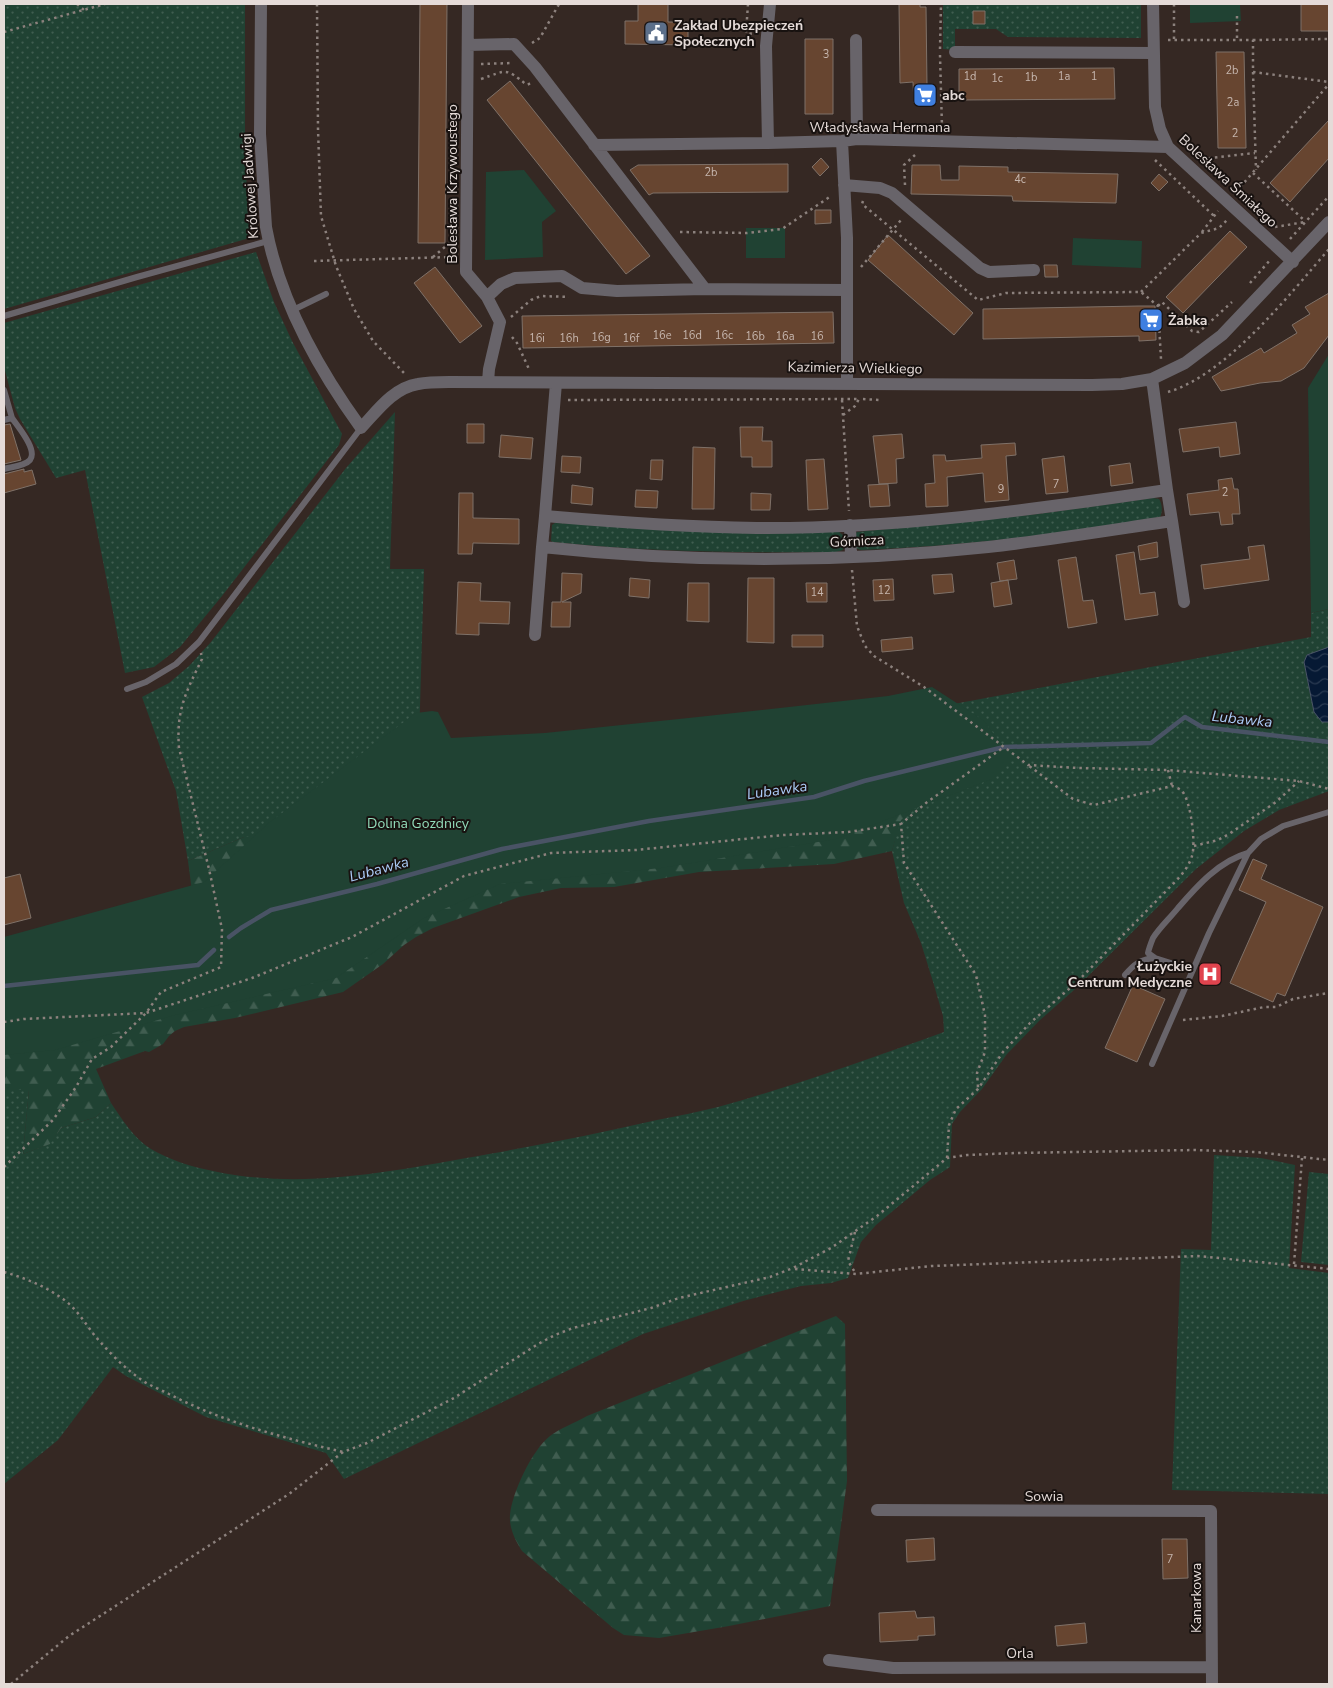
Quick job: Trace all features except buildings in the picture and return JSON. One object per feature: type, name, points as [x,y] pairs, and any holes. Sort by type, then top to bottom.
[{"type":"street","name":"Królowej Jadwigi","points":[[261,4],[261,142],[268,241],[278,276],[321,367],[361,428]]},
{"type":"street","name":"Bolesława Krzywoustego","points":[[468,4],[466,272],[487,298],[500,322]]},
{"type":"street","points":[[768,143],[766,46],[770,4]]},
{"type":"street","name":"Bolesława Śmiałego","points":[[1153,4],[1155,107],[1160,129],[1168,147],[1229,196],[1293,262]]},
{"type":"street","points":[[856,40],[857,139]]},
{"type":"street","points":[[468,45],[514,44],[535,67],[705,289]]},
{"type":"street","points":[[955,52],[1154,47]]},
{"type":"street","name":"Władysława Hermana","points":[[594,145],[768,143],[857,139],[1168,147]]},
{"type":"street","points":[[842,141],[847,290],[847,383]]},
{"type":"street","points":[[844,189],[880,188],[892,193],[980,268],[989,272],[1034,270]]},
{"type":"street","name":"Kazimierza Wielkiego","points":[[361,428],[393,395],[405,387],[416,384],[488,382],[1092,385],[1122,384],[1152,379],[1185,364],[1222,335],[1328,225]]},
{"type":"street","points":[[487,298],[501,284],[515,278],[562,276],[582,288],[617,290],[847,290]]},
{"type":"street","points":[[488,382],[489,369],[500,322]]},
{"type":"street","points":[[1152,379],[1184,602]]},
{"type":"street","points":[[535,635],[556,383]]},
{"type":"street","name":"Górnicza","points":[[545,516],[638,523],[749,528],[850,525],[943,519],[1043,508],[1167,490]]},
{"type":"street","name":"Górnicza","points":[[542,547],[620,554],[706,557],[780,559],[851,557],[988,547],[1172,521]]},
{"type":"street","points":[[850,525],[851,557]]},
{"type":"street","name":"Sowia","points":[[877,1510],[1211,1511]]},
{"type":"street","name":"Kanarkowa","points":[[1211,1511],[1212,1684]]},
{"type":"street","name":"Orla","points":[[829,1660],[893,1668],[1212,1667]]},
{"type":"lane","points":[[4,316],[268,241]]},
{"type":"lane","points":[[293,310],[326,294]]},
{"type":"lane","points":[[4,390],[12,418],[31,448],[32,457],[23,464],[4,469]]},
{"type":"lane","points":[[4,420],[12,418]]},
{"type":"lane","points":[[127,689],[146,682],[176,664],[199,642],[361,428]]},
{"type":"lane","points":[[1152,1064],[1193,970],[1248,853],[1261,839],[1283,826],[1329,812]]},
{"type":"lane","points":[[1193,970],[1155,958],[1148,953],[1153,939],[1202,882],[1217,869],[1239,855],[1248,853]]},
{"type":"lane","points":[[1125,974],[1134,964],[1143,959],[1155,958]]},
{"type":"path","points":[[77,4],[84,10]]},
{"type":"path","points":[[4,32],[105,4]]},
{"type":"path","points":[[317,4],[321,216],[334,260],[354,309],[373,341],[416,384]]},
{"type":"path","points":[[519,50],[540,38],[559,4]]},
{"type":"path","points":[[746,33],[748,4]]},
{"type":"path","points":[[940,4],[942,141]]},
{"type":"path","points":[[1174,4],[1174,40]]},
{"type":"path","points":[[1237,16],[1238,40]]},
{"type":"path","points":[[1154,47],[1174,40],[1329,39]]},
{"type":"path","points":[[1253,40],[1255,171],[1305,222]]},
{"type":"path","points":[[468,82],[473,82],[502,71],[510,72],[527,85],[532,82]]},
{"type":"path","points":[[1253,72],[1329,83]]},
{"type":"path","points":[[1161,359],[1158,306],[1141,292],[1201,233],[1229,196],[1235,194],[1329,83]]},
{"type":"path","points":[[905,188],[904,165],[917,153]]},
{"type":"path","points":[[1202,163],[1198,159],[1256,153]]},
{"type":"path","points":[[1150,154],[1158,164],[1214,216]]},
{"type":"path","points":[[675,232],[747,233],[782,229],[844,189]]},
{"type":"path","points":[[1288,241],[1329,196]]},
{"type":"path","points":[[856,272],[910,209]]},
{"type":"path","points":[[1201,233],[1219,228],[1230,216]]},
{"type":"path","points":[[1277,232],[1271,228],[1305,222]]},
{"type":"path","points":[[432,258],[467,229]]},
{"type":"path","points":[[1294,289],[1329,249]]},
{"type":"path","points":[[314,261],[467,257]]},
{"type":"path","points":[[1249,284],[1268,263]]},
{"type":"path","points":[[1158,306],[1162,302],[1192,331],[1197,333],[1237,297]]},
{"type":"path","points":[[500,322],[517,343],[532,375]]},
{"type":"path","points":[[843,415],[855,406],[859,399]]},
{"type":"path","points":[[842,400],[850,525]]},
{"type":"path","points":[[851,557],[857,626],[864,646],[874,656],[924,687],[1073,799],[1094,804],[1172,786],[1182,791],[1188,804],[1194,846],[1192,858],[1184,872],[1077,982],[1030,1023],[1003,1052],[978,1089],[956,1109],[948,1125],[947,1158]]},
{"type":"path","points":[[4,1167],[53,1120],[76,1087],[92,1059],[111,1047],[146,1013],[161,992],[222,967],[222,930],[178,739],[180,708],[185,693],[202,659],[199,642]]},
{"type":"path","points":[[4,1022],[24,1019],[146,1013],[252,978],[352,937],[464,876],[551,853],[636,850],[783,835],[848,832],[900,824],[1004,747]]},
{"type":"path","points":[[1028,765],[1168,770],[1298,781],[1329,788]]},
{"type":"path","points":[[1168,770],[1172,786]]},
{"type":"path","points":[[1194,846],[1218,840],[1229,834],[1276,802],[1298,781]]},
{"type":"path","points":[[900,824],[904,863],[976,975],[985,1015],[985,1052],[977,1073],[978,1089]]},
{"type":"path","points":[[1171,1020],[1199,1019],[1264,1007],[1276,1007],[1293,999],[1328,993]]},
{"type":"path","points":[[11,1684],[69,1636],[288,1494],[344,1452],[367,1443],[454,1398],[555,1335],[573,1328],[651,1308],[679,1298],[770,1277],[793,1268],[831,1248],[855,1232],[947,1158],[967,1155],[1015,1153],[1195,1150],[1255,1152],[1329,1160]]},
{"type":"path","points":[[1294,1264],[1302,1158]]},
{"type":"path","points":[[855,1232],[848,1261],[856,1274]]},
{"type":"path","points":[[793,1268],[856,1274],[931,1266],[1198,1256],[1294,1264],[1329,1269]]},
{"type":"path","points":[[4,1272],[19,1276],[44,1287],[64,1299],[120,1363],[140,1379],[195,1408],[303,1442],[344,1452]]},
{"type":"green space","points":[[4,4],[245,4],[245,145],[248,220],[253,237],[4,309]]},
{"type":"green space","points":[[943,4],[1141,4],[1141,38],[1008,37],[996,29],[955,29],[955,50],[943,49]]},
{"type":"green space","points":[[1190,4],[1240,4],[1241,21],[1190,23]]},
{"type":"green space","points":[[524,170],[556,211],[542,222],[543,257],[485,260],[486,172]]},
{"type":"green space","points":[[746,228],[785,228],[785,258],[746,258]]},
{"type":"green space","points":[[1073,238],[1142,241],[1141,268],[1072,265]]},
{"type":"green space","points":[[256,252],[274,302],[292,341],[342,434],[339,445],[180,647],[154,667],[125,673],[85,470],[56,478],[20,419],[15,408],[4,367],[4,323]]},
{"type":"green space","points":[[1329,354],[1329,609],[1311,613],[1308,388]]},
{"type":"green space","points":[[395,412],[390,569],[424,569],[419,741],[547,848],[244,837],[188,861],[176,791],[142,697],[169,683],[189,666],[211,642],[346,468]]},
{"type":"green space","points":[[1153,498],[1159,499],[1161,503],[1160,517],[1086,529],[974,543],[861,550],[856,548],[857,532],[1038,514]]},
{"type":"green space","points":[[555,523],[839,532],[844,536],[844,547],[843,550],[836,552],[765,552],[659,550],[588,545],[551,541],[552,525]]},
{"type":"green space","points":[[1329,609],[1329,791],[1279,810],[1244,831],[1196,869],[1074,990],[1039,1021],[1007,1054],[982,1089],[960,1112],[952,1124],[950,1167],[930,1180],[876,1225],[861,1242],[848,1278],[831,1283],[801,1286],[743,1301],[643,1334],[344,1479],[326,1453],[206,1417],[126,1376],[113,1367],[58,1440],[4,1484],[4,1090],[29,1090],[23,1154],[49,1144],[61,1128],[96,1117],[111,1103],[139,1140],[158,1153],[181,1163],[248,1177],[317,1179],[386,1172],[455,1160],[573,1138],[710,1109],[803,1081],[944,1032],[943,1016],[921,943],[904,903],[892,851],[900,820],[943,787],[943,706],[1311,637],[1311,613]]},
{"type":"green space","name":"Dolina Gozdnicy","points":[[932,687],[983,720],[1004,747],[1014,747],[1023,758],[1011,760],[992,779],[836,839],[661,868],[500,884],[424,918],[336,978],[175,1015],[55,1050],[4,1055],[4,937],[204,882],[270,822],[416,713],[438,712],[451,738],[545,733],[698,717],[888,696]]},
{"type":"green space","points":[[943,787],[901,820],[892,851],[834,864],[699,872],[614,887],[561,888],[519,897],[433,928],[416,937],[383,964],[343,992],[235,1018],[184,1027],[175,1031],[163,1044],[149,1052],[145,1051],[96,1069],[111,1103],[96,1117],[61,1128],[50,1144],[23,1154],[29,1090],[4,1090],[4,942],[195,914],[188,861],[244,837],[348,832]]},
{"type":"green space","points":[[1214,1155],[1261,1158],[1295,1165],[1289,1268],[1329,1273],[1329,1494],[1172,1490],[1181,1249],[1211,1250]]},
{"type":"green space","points":[[1309,1172],[1329,1174],[1329,1265],[1301,1262]]},
{"type":"green space","points":[[836,1316],[845,1324],[847,1481],[830,1606],[659,1638],[624,1635],[613,1628],[522,1551],[515,1538],[510,1520],[515,1495],[524,1472],[536,1451],[558,1430],[587,1416]]},
{"type":"water","points":[[1329,647],[1329,722],[1322,722],[1314,712],[1304,662],[1307,655]]},
{"type":"waterway","name":"Lubawka","points":[[229,937],[271,910],[377,884],[502,849],[649,821],[814,797],[864,781],[1004,747],[1151,743],[1185,717],[1202,727],[1329,742]]},
{"type":"waterway","name":"Lubawka","points":[[4,986],[198,965],[214,950]]},
{"type":"place","name":"Zakład Ubezpieczeń Społecznych","points":[[656,33]]},
{"type":"place","name":"abc","points":[[925,95]]},
{"type":"place","name":"Żabka","points":[[1151,320]]},
{"type":"place","name":"Łużyckie Centrum Medyczne","points":[[1210,974]]}]
